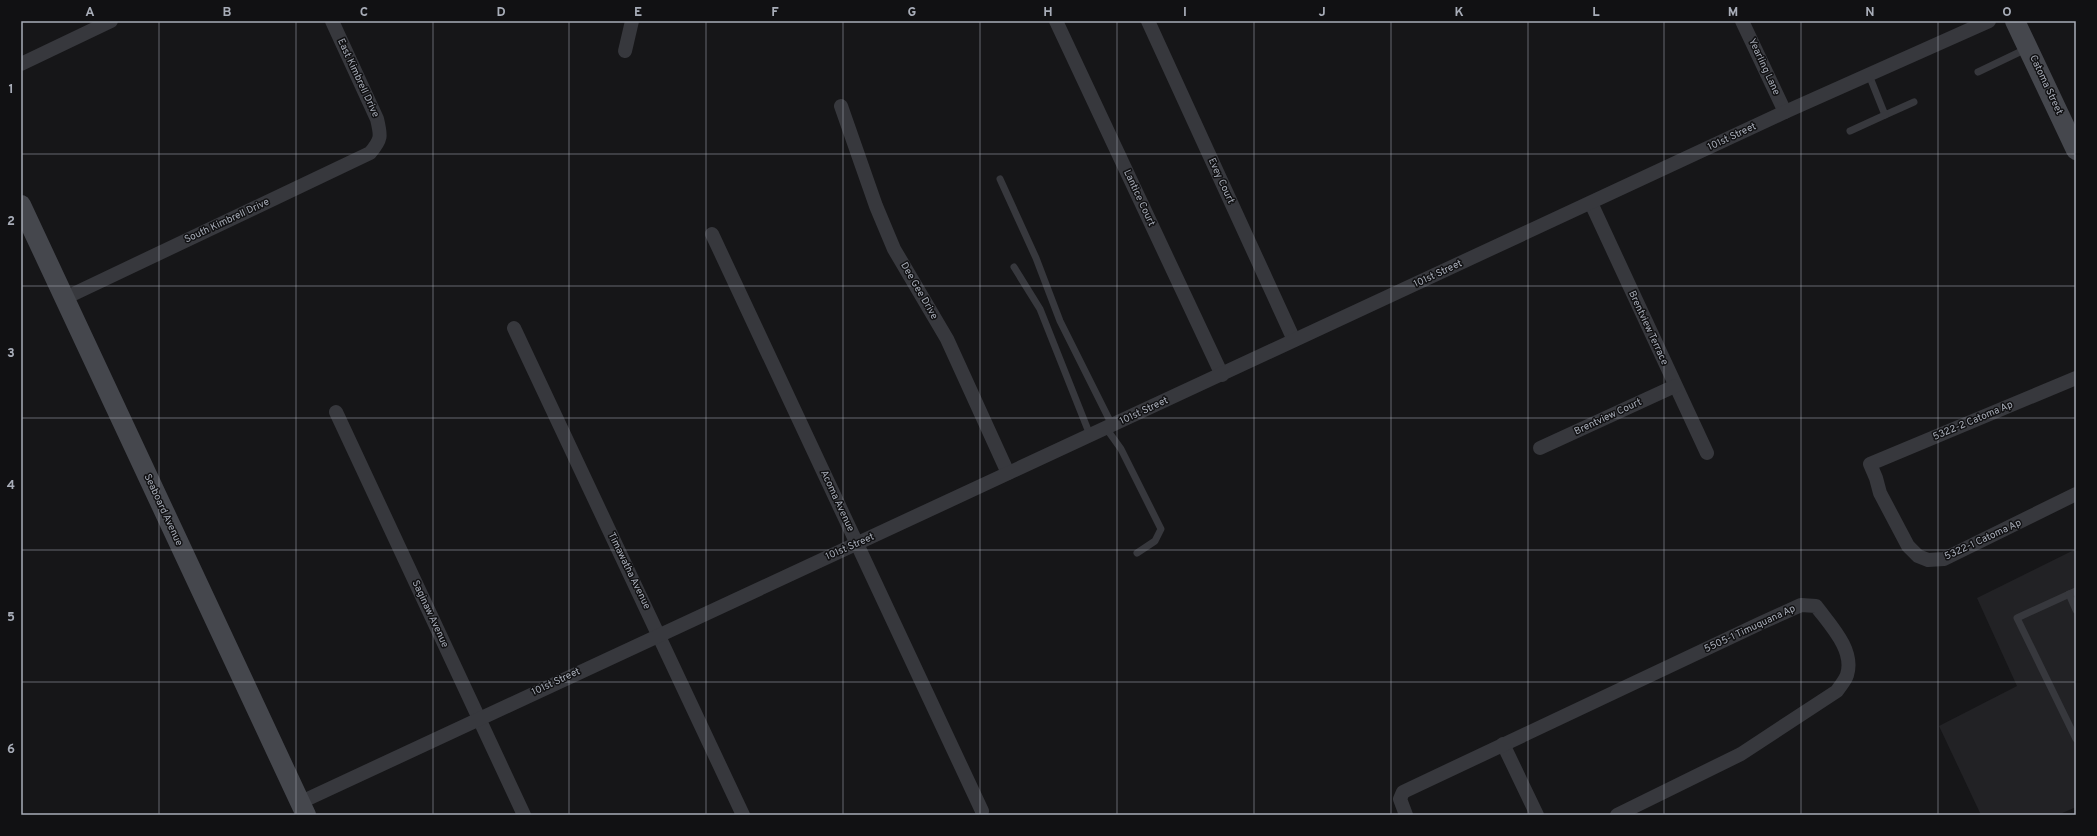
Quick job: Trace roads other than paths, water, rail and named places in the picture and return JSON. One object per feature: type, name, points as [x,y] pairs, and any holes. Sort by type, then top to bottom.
[{"type":"street","points":[[21,64],[111,21]]},
{"type":"street","name":"East Kimbrell Drive","points":[[332,21],[377,119],[381,136]]},
{"type":"street","points":[[625,50],[632,21]]},
{"type":"street","name":"Lantice Court","points":[[1056,21],[1222,375]]},
{"type":"street","name":"Evey Court","points":[[1148,21],[1294,340]]},
{"type":"street","name":"Yearling Lane","points":[[1742,21],[1785,112]]},
{"type":"street","name":"101st Street","points":[[304,808],[479,718],[1222,375],[1294,340],[1785,112],[1988,21]]},
{"type":"street","name":"Catoma Street","points":[[2015,21],[2076,150]]},
{"type":"street","name":"Dee Gee Drive","points":[[840,106],[876,206],[894,249],[947,339],[1008,473]]},
{"type":"street","name":"South Kimbrell Drive","points":[[65,298],[370,153],[377,145],[381,136]]},
{"type":"street","name":"Brentview Terrace","points":[[1591,202],[1707,453]]},
{"type":"street","name":"Seaboard Avenue","points":[[21,205],[304,808]]},
{"type":"street","name":"Acoma Avenue","points":[[712,234],[982,811]]},
{"type":"street","name":"Timawatha Avenue","points":[[514,328],[743,815]]},
{"type":"street","name":"5322-2 Catoma Ap","points":[[1870,464],[2076,378]]},
{"type":"street","name":"Brentview Court","points":[[1540,448],[1675,386]]},
{"type":"street","name":"Saginaw Avenue","points":[[336,412],[524,815]]},
{"type":"street","name":"5322-1 Catoma Ap","points":[[1870,464],[1880,493],[1908,546],[1918,556],[1928,560],[1944,559],[2076,494]]},
{"type":"street","name":"5505-1 Timuquana Ap","points":[[1503,744],[1801,605],[1816,606],[1842,643],[1847,653],[1848,668],[1846,677],[1837,691],[1741,754],[1617,815]]},
{"type":"street","points":[[1406,815],[1400,799],[1403,792],[1503,744],[1537,815]]},
{"type":"lane","points":[[1978,72],[2028,48]]},
{"type":"lane","points":[[1869,75],[1885,115]]},
{"type":"lane","points":[[1850,131],[1914,102]]},
{"type":"lane","points":[[1000,179],[1036,258],[1060,321],[1109,427],[1162,529],[1155,542],[1137,553]]},
{"type":"lane","points":[[1014,267],[1040,309],[1090,435]]},
{"type":"lane","points":[[2076,590],[2017,618],[2076,739]]},
{"type":"lane","points":[[2068,594],[2076,610]]}]
